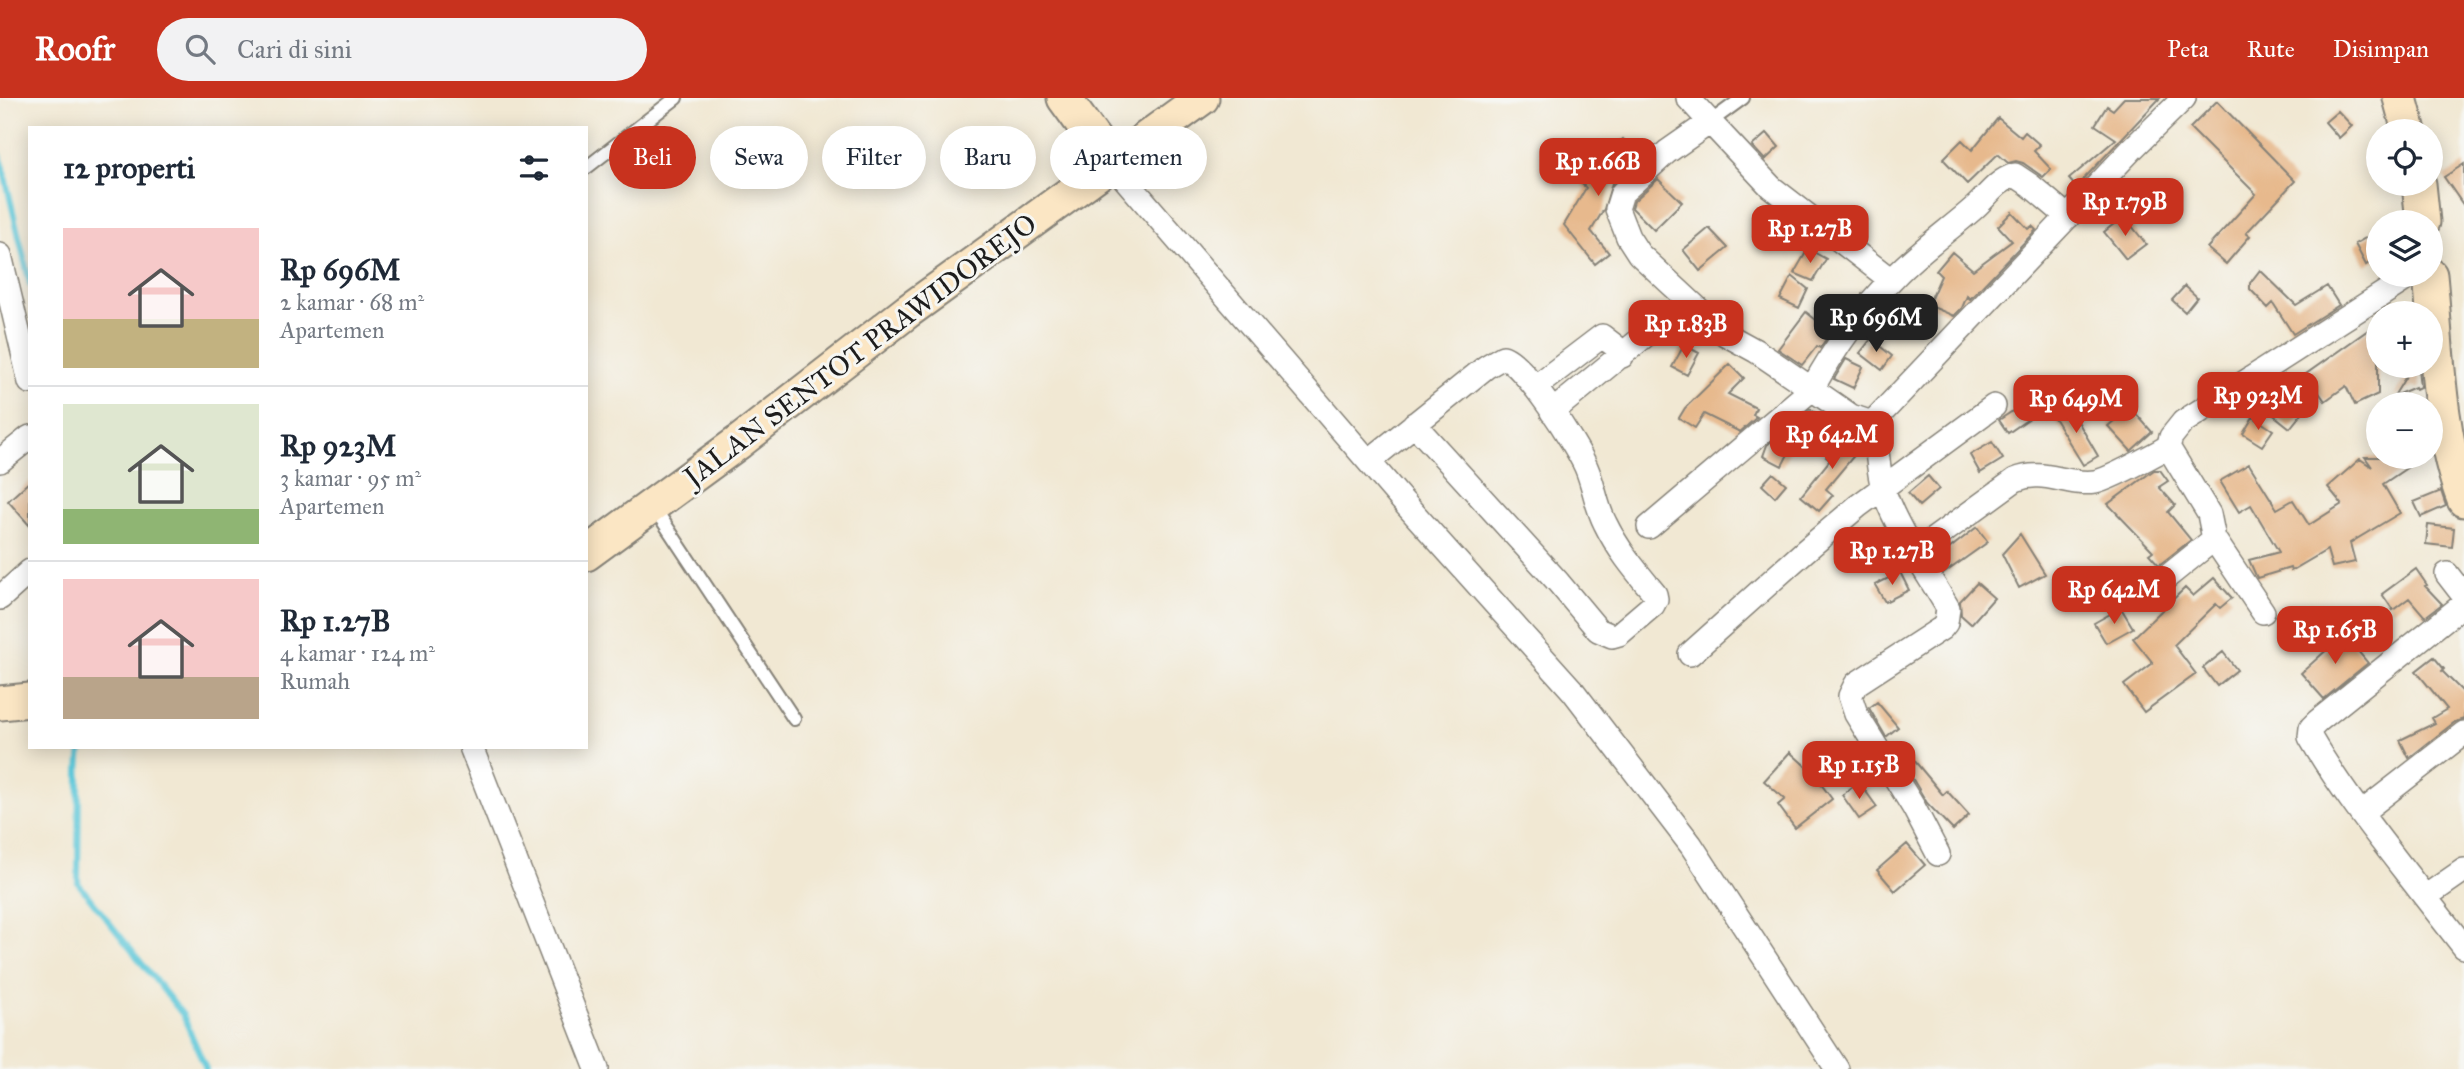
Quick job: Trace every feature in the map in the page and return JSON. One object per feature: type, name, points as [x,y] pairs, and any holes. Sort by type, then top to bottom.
[{"type":"main road","points":[[1064,98],[1084,126]]},
{"type":"main road","name":"JALAN SENTOT PRAWIDOREJO","points":[[1164,126],[1202,98]]},
{"type":"main road","points":[[2400,98],[2406,119]]},
{"type":"main road","name":"JALAN SENTOT PRAWIDOREJO","points":[[588,553],[739,442],[908,311],[1077,189]]},
{"type":"main road","points":[[2431,287],[2444,417],[2452,467],[2464,499]]},
{"type":"main road","points":[[0,703],[28,700]]},
{"type":"street","points":[[1688,98],[1771,187],[1891,280]]},
{"type":"street","points":[[1872,423],[2132,149],[2184,98]]},
{"type":"street","points":[[1710,122],[1667,152],[1622,193],[1617,209],[1628,237],[1639,254],[1725,334],[1756,351],[1851,416],[1872,423]]},
{"type":"street","points":[[1649,527],[1812,389],[1822,370],[1856,323],[1891,280],[2005,179],[2015,175],[2068,217]]},
{"type":"street","points":[[1134,189],[1368,461],[1573,691],[1691,845],[1837,1069]]},
{"type":"street","points":[[0,255],[28,374]]},
{"type":"street","points":[[1916,552],[2015,480],[2028,474],[2096,482],[2168,447],[2171,437],[2183,422],[2393,287]]},
{"type":"street","points":[[1552,412],[1653,329]]},
{"type":"street","points":[[1535,387],[1602,336],[1610,340],[1622,356]]},
{"type":"street","points":[[1368,461],[1414,424],[1486,367],[1503,357],[1510,358],[1535,387],[1586,466],[1604,521],[1620,550],[1655,594],[1653,605],[1619,634],[1612,636],[1598,630],[1558,582],[1414,424]]},
{"type":"street","points":[[1690,654],[1858,506],[1994,406]]},
{"type":"street","points":[[1872,423],[1883,489],[1892,512],[1948,608],[1946,623],[1942,628],[1856,684],[1850,696],[1856,714],[1914,808],[1938,854]]},
{"type":"street","points":[[0,461],[28,439]]},
{"type":"street","points":[[2168,447],[2209,514],[2214,539],[2263,612]]},
{"type":"street","points":[[2157,585],[2214,539]]},
{"type":"street","points":[[0,598],[28,572]]},
{"type":"street","points":[[2447,573],[2464,596]]},
{"type":"street","points":[[2464,604],[2311,728],[2310,737],[2327,766],[2405,874],[2464,947]]},
{"type":"street","points":[[2361,813],[2464,733]]},
{"type":"street","points":[[472,749],[597,1069]]},
{"type":"street","points":[[2425,897],[2464,870]]},
{"type":"lane","points":[[588,166],[676,98]]},
{"type":"lane","points":[[1710,122],[1743,98]]},
{"type":"lane","points":[[652,505],[794,719]]},
{"type":"building","points":[[2124,98],[2160,98],[2076,187],[2069,179],[2116,139],[2095,125],[2107,106],[2113,110]]},
{"type":"building","points":[[2217,101],[2295,181],[2246,233],[2250,236],[2226,264],[2207,248],[2256,194],[2190,128]]},
{"type":"building","points":[[2338,111],[2352,126],[2339,138],[2325,122]]},
{"type":"building","points":[[1998,118],[2021,137],[2025,132],[2040,145],[2034,151],[2051,169],[2043,177],[2023,163],[2008,163],[1998,154],[1967,184],[1943,159],[1962,140],[1972,150]]},
{"type":"building","points":[[1767,133],[1779,147],[1765,160],[1752,146]]},
{"type":"building","points":[[1623,139],[1641,157],[1612,183],[1604,209],[1591,231],[1609,253],[1595,264],[1564,225],[1586,188],[1578,180]]},
{"type":"building","points":[[2464,164],[2464,206],[2444,177]]},
{"type":"building","points":[[1658,179],[1682,202],[1654,230],[1632,208],[1634,201]]},
{"type":"building","points":[[2012,212],[2028,229],[2032,226],[2036,230],[1970,299],[1967,296],[1962,308],[1954,316],[1928,305],[1941,276],[1936,271],[1952,252],[1973,270],[2012,241],[1998,226]]},
{"type":"building","points":[[2124,216],[2146,244],[2126,259],[2104,232]]},
{"type":"building","points":[[1709,228],[1728,248],[1700,271],[1683,250]]},
{"type":"building","points":[[2366,238],[2366,265],[2355,244]]},
{"type":"building","points":[[1808,249],[1826,259],[1813,281],[1794,273]]},
{"type":"building","points":[[2260,270],[2296,305],[2327,286],[2339,305],[2293,334],[2273,303],[2268,308],[2250,289],[2250,283]]},
{"type":"building","points":[[1792,276],[1808,289],[1799,308],[1780,299]]},
{"type":"building","points":[[2185,286],[2197,297],[2185,312],[2172,300]]},
{"type":"building","points":[[1890,301],[1918,314],[1911,329],[1883,315]]},
{"type":"building","points":[[1806,312],[1831,332],[1820,348],[1817,346],[1802,365],[1778,349]]},
{"type":"building","points":[[2366,332],[2366,378],[2378,378],[2378,392],[2366,392],[2366,400],[2355,405],[2346,386],[2325,401],[2306,374]]},
{"type":"building","points":[[1871,339],[1892,356],[1882,370],[1860,353]]},
{"type":"building","points":[[1684,345],[1699,353],[1687,375],[1672,367]]},
{"type":"building","points":[[1846,359],[1863,367],[1853,388],[1834,379]]},
{"type":"building","points":[[1730,364],[1744,378],[1728,394],[1756,408],[1753,415],[1757,417],[1740,432],[1704,414],[1695,428],[1679,418],[1685,408]]},
{"type":"building","points":[[2405,378],[2419,378],[2420,387],[2396,392]]},
{"type":"building","points":[[2282,397],[2302,413],[2290,428],[2270,412]]},
{"type":"building","points":[[2028,401],[2037,413],[2008,433],[1999,420]]},
{"type":"building","points":[[2069,406],[2098,456],[2083,465],[2053,416]]},
{"type":"building","points":[[2130,407],[2152,432],[2131,451],[2108,426]]},
{"type":"building","points":[[1810,409],[1821,417],[1810,433],[1802,427],[1782,466],[1763,456],[1767,445]]},
{"type":"building","points":[[2253,417],[2273,430],[2262,446],[2243,434]]},
{"type":"building","points":[[1854,432],[1860,434],[1862,446],[1826,489],[1833,495],[1819,511],[1801,496],[1830,460],[1826,457],[1840,440],[1844,443]]},
{"type":"building","points":[[1992,442],[2003,459],[1980,473],[1970,455]]},
{"type":"building","points":[[2360,459],[2366,463],[2366,469],[2405,469],[2383,484],[2400,513],[2350,543],[2355,562],[2332,567],[2327,550],[2291,571],[2290,568],[2257,578],[2249,560],[2279,552],[2251,505],[2239,512],[2220,481],[2249,464],[2277,509],[2293,500],[2309,525],[2342,504],[2328,487]]},
{"type":"building","points":[[2154,470],[2160,470],[2168,481],[2159,487],[2175,505],[2168,512],[2191,540],[2159,565],[2149,554],[2153,551],[2108,504]]},
{"type":"building","points":[[1773,473],[1786,484],[1775,497],[1762,485]]},
{"type":"building","points":[[1928,476],[1939,489],[1919,506],[1908,493]]},
{"type":"building","points":[[28,483],[28,524],[8,501]]},
{"type":"building","points":[[2441,491],[2446,506],[2421,517],[2414,502]]},
{"type":"building","points":[[2428,525],[2454,528],[2452,547],[2426,544]]},
{"type":"building","points":[[1977,527],[1988,542],[1943,574],[1935,560]]},
{"type":"building","points":[[1870,532],[1877,546],[1851,558],[1844,543]]},
{"type":"building","points":[[2020,534],[2045,574],[2019,588],[2002,554]]},
{"type":"building","points":[[2416,569],[2427,585],[2425,586],[2442,604],[2425,617],[2409,598],[2393,610],[2382,594]]},
{"type":"building","points":[[1900,572],[1909,590],[1885,602],[1875,585]]},
{"type":"building","points":[[2214,578],[2232,598],[2220,608],[2216,604],[2174,645],[2196,674],[2144,712],[2124,685],[2153,663],[2133,638],[2185,588],[2193,596]]},
{"type":"building","points":[[1977,583],[1994,598],[1971,624],[1961,615],[1960,601]]},
{"type":"building","points":[[2121,608],[2133,628],[2106,643],[2094,623]]},
{"type":"building","points":[[2342,632],[2368,663],[2324,699],[2301,673],[2331,646],[2329,643]]},
{"type":"building","points":[[2223,652],[2237,670],[2217,686],[2203,668]]},
{"type":"building","points":[[2434,657],[2444,669],[2442,671],[2464,693],[2464,719],[2455,722],[2409,758],[2400,740],[2435,723],[2432,718],[2447,709],[2416,671]]},
{"type":"building","points":[[1877,702],[1898,727],[1886,737],[1869,708]]},
{"type":"building","points":[[1790,752],[1812,772],[1832,799],[1795,828],[1778,805],[1785,799],[1764,781]]},
{"type":"building","points":[[1913,759],[1943,795],[1947,791],[1969,815],[1953,830],[1927,803],[1905,766]]},
{"type":"building","points":[[1859,782],[1877,807],[1859,819],[1842,795]]},
{"type":"building","points":[[1907,844],[1925,865],[1895,891],[1877,870]]},
{"type":"waterway","points":[[0,155],[28,275]]},
{"type":"waterway","points":[[81,749],[78,883],[183,1015],[206,1069]]}]
